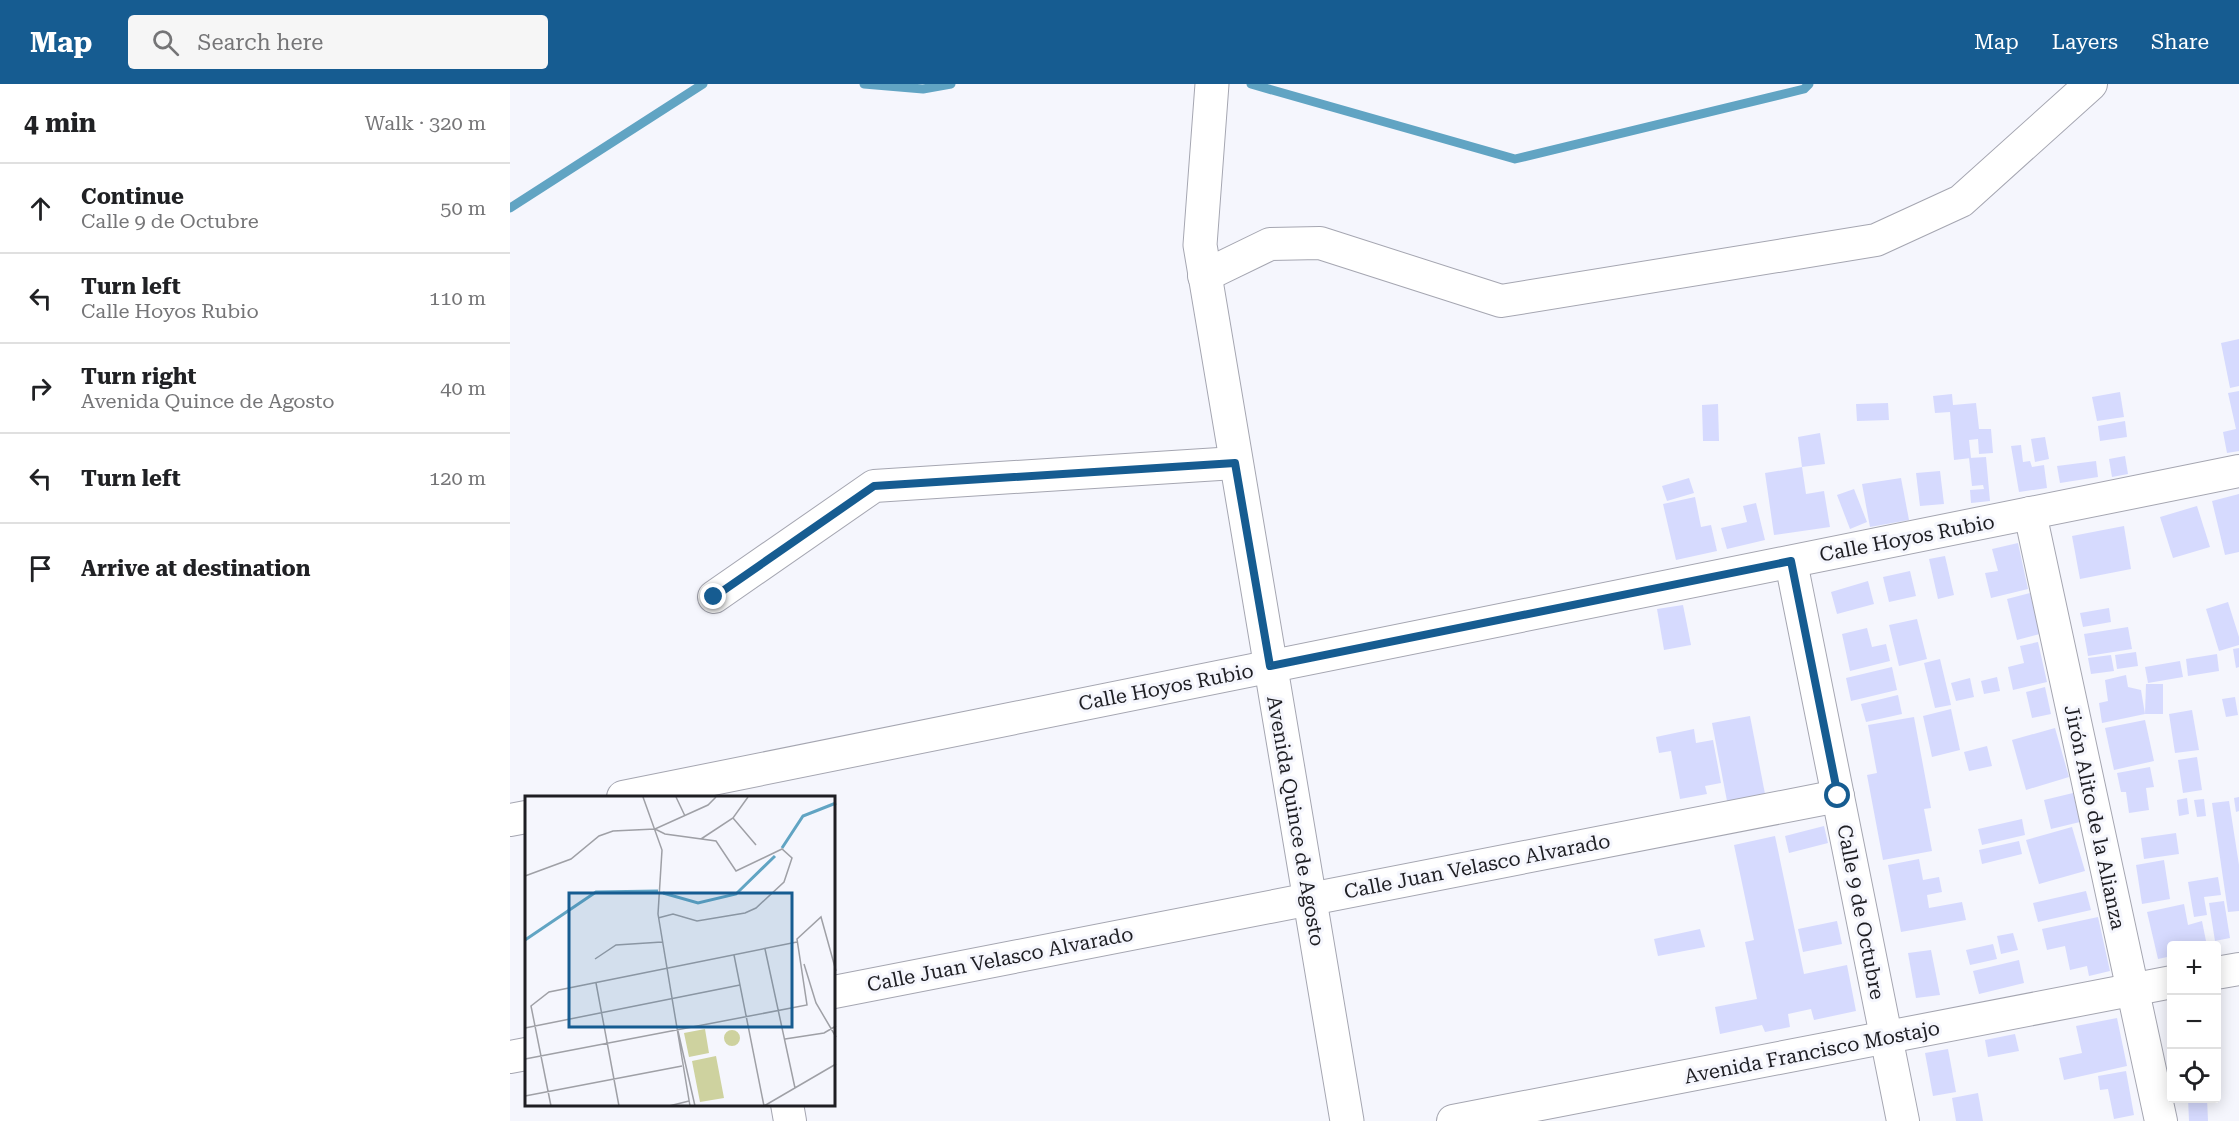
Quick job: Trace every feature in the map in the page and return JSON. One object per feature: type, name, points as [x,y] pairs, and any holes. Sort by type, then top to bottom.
[{"type":"street","name":"Avenida Quince de Agosto","points":[[1212,84],[1200,245],[1204,276],[1347,1121]]},
{"type":"street","points":[[1204,276],[1270,244],[1320,243],[1501,301],[1876,240],[1961,201],[2091,84]]},
{"type":"street","points":[[714,597],[874,486],[1235,463]]},
{"type":"street","name":"Calle Hoyos Rubio","points":[[633,796],[727,787],[1270,666],[2239,471]]},
{"type":"street","name":"Jirón Alito de la Alianza","points":[[2030,513],[2161,1121]]},
{"type":"street","name":"Calle 9 de Octubre","points":[[1791,561],[1904,1121]]},
{"type":"street","name":"Calle Juan Velasco Alvarado","points":[[836,992],[1838,796]]},
{"type":"street","points":[[510,820],[525,817]]},
{"type":"street","points":[[2221,973],[2239,969]]},
{"type":"street","name":"Avenida Francisco Mostajo","points":[[1453,1121],[2167,983]]},
{"type":"street","points":[[510,1057],[525,1054]]},
{"type":"street","points":[[787,1106],[790,1121]]},
{"type":"building","points":[[2239,339],[2239,386],[2230,388],[2221,343]]},
{"type":"building","points":[[2239,391],[2239,451],[2227,453],[2223,432],[2236,429],[2228,393]]},
{"type":"building","points":[[2120,392],[2124,417],[2097,421],[2092,397]]},
{"type":"building","points":[[1952,394],[1953,405],[1976,403],[1979,429],[1991,429],[1993,453],[1979,454],[1978,439],[1969,440],[1971,458],[1954,460],[1950,412],[1935,413],[1933,396]]},
{"type":"building","points":[[1888,403],[1889,420],[1857,421],[1856,404]]},
{"type":"building","points":[[1718,404],[1719,441],[1703,441],[1702,405]]},
{"type":"building","points":[[2125,421],[2127,437],[2100,441],[2098,426]]},
{"type":"building","points":[[1820,433],[1825,464],[1802,467],[1798,437]]},
{"type":"building","points":[[2045,437],[2049,459],[2035,462],[2031,439]]},
{"type":"building","points":[[2021,445],[2023,462],[2030,461],[2032,467],[2044,465],[2047,488],[2019,492],[2011,446]]},
{"type":"building","points":[[2125,456],[2128,474],[2112,477],[2109,459]]},
{"type":"building","points":[[1986,457],[1990,501],[1971,503],[1970,490],[1984,489],[1983,485],[1972,486],[1969,458]]},
{"type":"building","points":[[2096,461],[2098,477],[2060,483],[2057,466]]},
{"type":"building","points":[[1802,467],[1806,494],[1824,491],[1830,527],[1774,535],[1765,473]]},
{"type":"building","points":[[1940,471],[1944,504],[1920,506],[1916,473]]},
{"type":"building","points":[[1689,478],[1694,493],[1667,501],[1662,486]]},
{"type":"building","points":[[1901,478],[1909,520],[1870,527],[1862,484]]},
{"type":"building","points":[[1854,489],[1867,522],[1850,529],[1837,495]]},
{"type":"building","points":[[2239,494],[2239,552],[2225,555],[2212,501]]},
{"type":"building","points":[[1695,497],[1701,527],[1711,525],[1717,551],[1676,560],[1663,504]]},
{"type":"building","points":[[1756,503],[1765,540],[1727,549],[1721,528],[1747,522],[1743,506]]},
{"type":"building","points":[[2197,506],[2210,547],[2173,558],[2160,517]]},
{"type":"building","points":[[2124,526],[2131,569],[2080,579],[2072,536]]},
{"type":"building","points":[[2018,543],[2028,589],[1991,598],[1985,573],[1998,571],[1992,549]]},
{"type":"building","points":[[1945,556],[1954,595],[1938,599],[1929,559]]},
{"type":"building","points":[[1910,571],[1916,596],[1889,602],[1883,577]]},
{"type":"building","points":[[1868,581],[1874,604],[1837,614],[1831,592]]},
{"type":"building","points":[[2030,593],[2040,634],[2017,640],[2007,599]]},
{"type":"building","points":[[2228,602],[2239,637],[2239,645],[2219,651],[2206,609]]},
{"type":"building","points":[[1683,605],[1691,645],[1664,650],[1657,609]]},
{"type":"building","points":[[2109,608],[2111,622],[2083,627],[2080,613]]},
{"type":"building","points":[[1917,619],[1927,659],[1899,666],[1889,625]]},
{"type":"building","points":[[2128,627],[2132,649],[2088,656],[2084,634]]},
{"type":"building","points":[[1867,628],[1872,647],[1886,644],[1890,661],[1850,671],[1842,634]]},
{"type":"building","points":[[2038,642],[2047,682],[2013,690],[2008,667],[2024,663],[2020,646]]},
{"type":"building","points":[[2239,648],[2239,667],[2236,668],[2233,649]]},
{"type":"building","points":[[2136,652],[2138,666],[2117,669],[2115,655]]},
{"type":"building","points":[[2217,654],[2219,671],[2188,676],[2186,659]]},
{"type":"building","points":[[2111,655],[2114,671],[2091,674],[2088,658]]},
{"type":"building","points":[[1940,659],[1951,705],[1935,708],[1924,663]]},
{"type":"building","points":[[2180,661],[2183,677],[2148,683],[2145,667]]},
{"type":"building","points":[[1892,667],[1897,690],[1851,701],[1846,678]]},
{"type":"building","points":[[2126,675],[2128,687],[2141,690],[2145,714],[2102,723],[2099,703],[2108,701],[2105,680]]},
{"type":"building","points":[[1997,677],[2000,691],[1984,694],[1981,681]]},
{"type":"building","points":[[1970,678],[1974,697],[1956,701],[1951,683]]},
{"type":"building","points":[[2146,684],[2163,684],[2163,714],[2145,714]]},
{"type":"building","points":[[2045,687],[2051,714],[2032,718],[2026,692]]},
{"type":"building","points":[[1898,695],[1902,714],[1866,722],[1861,704]]},
{"type":"building","points":[[2235,697],[2238,715],[2226,717],[2222,699]]},
{"type":"building","points":[[1951,709],[1960,750],[1932,757],[1923,716]]},
{"type":"building","points":[[2192,710],[2199,750],[2175,753],[2169,714]]},
{"type":"building","points":[[1750,716],[1765,794],[1727,801],[1712,723]]},
{"type":"building","points":[[1914,717],[1931,808],[1924,809],[1932,851],[1883,860],[1867,775],[1877,773],[1868,725]]},
{"type":"building","points":[[2145,720],[2154,761],[2114,770],[2105,728]]},
{"type":"building","points":[[2055,728],[2069,777],[2026,790],[2012,740]]},
{"type":"building","points":[[1694,729],[1696,743],[1713,740],[1721,783],[1705,786],[1707,794],[1680,799],[1671,751],[1659,753],[1656,737]]},
{"type":"building","points":[[1987,746],[1992,766],[1969,771],[1964,752]]},
{"type":"building","points":[[2197,757],[2202,790],[2183,793],[2178,760]]},
{"type":"building","points":[[2150,767],[2154,787],[2146,788],[2149,810],[2129,813],[2126,792],[2121,792],[2117,773]]},
{"type":"building","points":[[2073,793],[2080,822],[2051,829],[2044,800]]},
{"type":"building","points":[[2239,797],[2239,811],[2236,812],[2234,798]]},
{"type":"building","points":[[2187,798],[2189,814],[2179,816],[2177,800]]},
{"type":"building","points":[[2204,799],[2206,816],[2197,817],[2194,800]]},
{"type":"building","points":[[2229,801],[2239,865],[2239,911],[2228,912],[2212,803]]},
{"type":"building","points":[[2022,819],[2025,835],[1982,845],[1978,829]]},
{"type":"building","points":[[1824,826],[1828,843],[1789,853],[1785,836]]},
{"type":"building","points":[[2072,827],[2085,871],[2039,884],[2026,840]]},
{"type":"building","points":[[2176,833],[2179,854],[2144,859],[2141,838]]},
{"type":"building","points":[[1775,836],[1804,974],[1847,965],[1856,1011],[1814,1020],[1811,1009],[1788,1014],[1790,1027],[1765,1032],[1762,1025],[1720,1034],[1715,1007],[1757,999],[1745,942],[1754,940],[1734,845]]},
{"type":"building","points":[[2019,841],[2022,854],[1982,864],[1979,850]]},
{"type":"building","points":[[1919,859],[1923,880],[1939,877],[1942,892],[1927,895],[1929,908],[1962,902],[1966,920],[1901,932],[1888,865]]},
{"type":"building","points":[[2164,860],[2170,899],[2142,904],[2136,865]]},
{"type":"building","points":[[2218,877],[2221,895],[2204,897],[2207,915],[2194,917],[2188,882]]},
{"type":"building","points":[[2086,891],[2091,910],[2038,922],[2033,903]]},
{"type":"building","points":[[2224,901],[2230,938],[2215,941],[2209,903]]},
{"type":"building","points":[[2184,904],[2188,925],[2202,921],[2206,941],[2167,941],[2167,957],[2158,959],[2147,912]]},
{"type":"building","points":[[2098,917],[2110,971],[2089,976],[2087,966],[2070,970],[2065,946],[2047,950],[2042,929]]},
{"type":"building","points":[[1837,921],[1842,944],[1803,952],[1798,929]]},
{"type":"building","points":[[1700,929],[1705,947],[1658,956],[1654,939]]},
{"type":"building","points":[[2013,933],[2018,950],[2001,954],[1997,936]]},
{"type":"building","points":[[1993,944],[1997,959],[1970,965],[1966,950]]},
{"type":"building","points":[[1931,950],[1940,995],[1916,998],[1908,953]]},
{"type":"building","points":[[2019,960],[2024,983],[1979,994],[1973,971]]},
{"type":"building","points":[[2117,1018],[2127,1066],[2064,1080],[2059,1058],[2082,1053],[2076,1026]]},
{"type":"building","points":[[2015,1034],[2019,1051],[1988,1057],[1985,1040]]},
{"type":"building","points":[[1948,1049],[1956,1092],[1933,1096],[1925,1053]]},
{"type":"building","points":[[2126,1071],[2134,1115],[2114,1119],[2108,1089],[2100,1090],[2098,1076]]},
{"type":"building","points":[[1978,1093],[1983,1121],[1956,1121],[1952,1098]]},
{"type":"building","points":[[2188,1103],[2207,1103],[2208,1121],[2189,1121]]},
{"type":"waterway","points":[[510,208],[703,84]]},
{"type":"waterway","points":[[864,84],[923,89],[951,84]]},
{"type":"waterway","points":[[1251,84],[1515,159],[1804,89],[1809,84]]},
{"type":"route","points":[[714,597],[874,486],[1235,463],[1270,666],[1791,561],[1838,796]]}]
